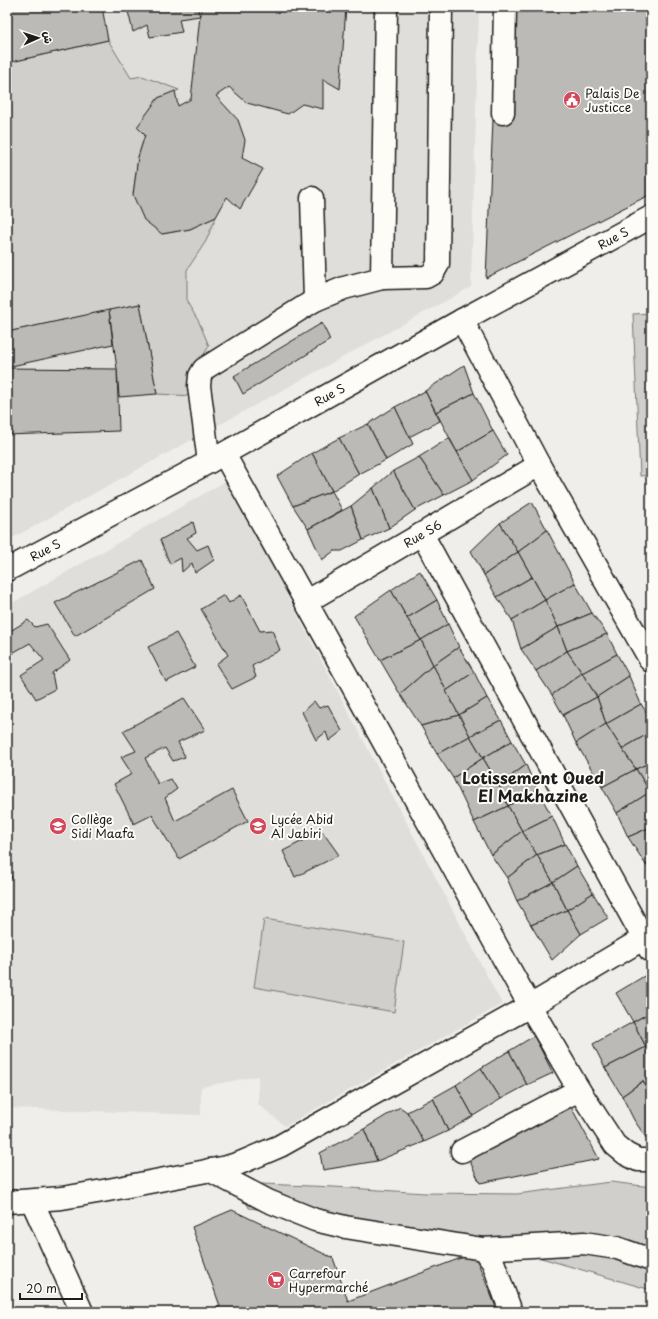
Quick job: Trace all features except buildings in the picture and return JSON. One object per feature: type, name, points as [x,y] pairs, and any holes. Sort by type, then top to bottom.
[{"type":"street","points":[[382,278],[386,7]]},
{"type":"street","points":[[441,7],[438,264],[433,273],[426,277],[382,278],[344,288],[315,300],[204,369],[200,376],[199,386],[217,458],[306,602],[530,1006],[579,1090],[615,1145],[626,1154],[638,1160],[651,1160]]},
{"type":"street","points":[[503,113],[505,7]]},
{"type":"street","points":[[312,198],[315,300]]},
{"type":"street","name":"Rue S","points":[[7,570],[217,458],[462,320],[651,217]]},
{"type":"street","points":[[462,320],[539,465],[651,661]]},
{"type":"street","name":"Rue S6","points":[[306,602],[539,465]]},
{"type":"street","points":[[7,1202],[32,1201],[103,1191],[240,1163],[280,1146],[648,941],[422,534]]},
{"type":"street","points":[[462,1151],[579,1090]]},
{"type":"street","points":[[209,1170],[268,1200],[315,1220],[345,1227],[483,1249],[584,1243],[617,1248],[651,1260]]},
{"type":"street","points":[[32,1201],[82,1312]]},
{"type":"street","points":[[483,1249],[492,1262],[511,1312]]},
{"type":"shaded area","points":[[7,7],[479,7],[471,287],[7,541]]},
{"type":"shaded area","points":[[108,40],[131,78],[142,76],[179,90],[158,98],[138,127],[145,135],[138,157],[133,195],[162,234],[190,229],[216,217],[206,241],[187,270],[187,302],[199,322],[209,346],[194,371],[193,396],[157,394],[140,304],[7,332],[7,63]]},
{"type":"shaded area","points":[[651,313],[651,475],[640,476],[633,314]]},
{"type":"shaded area","name":"Lycée Abid Al Jabiri","points":[[228,480],[502,1004],[285,1126],[258,1104],[258,1076],[201,1087],[201,1115],[7,1108],[7,606]]},
{"type":"shaded area","points":[[264,919],[404,942],[394,1012],[254,987]]},
{"type":"shaded area","points":[[611,1182],[651,1187],[651,1290],[476,1239],[249,1208],[238,1183],[425,1193],[517,1194]]},
{"type":"place","name":"Palais De Justicce","points":[[572,100]]},
{"type":"place","name":"Collège Sidi Maafa","points":[[58,826]]},
{"type":"place","name":"Lycée Abid Al Jabiri","points":[[258,826]]},
{"type":"place","name":"Carrefour Hypermarché","points":[[276,1280]]},
{"type":"district","name":"Lotissement Oued El Makhazine","points":[[533,786]]}]
